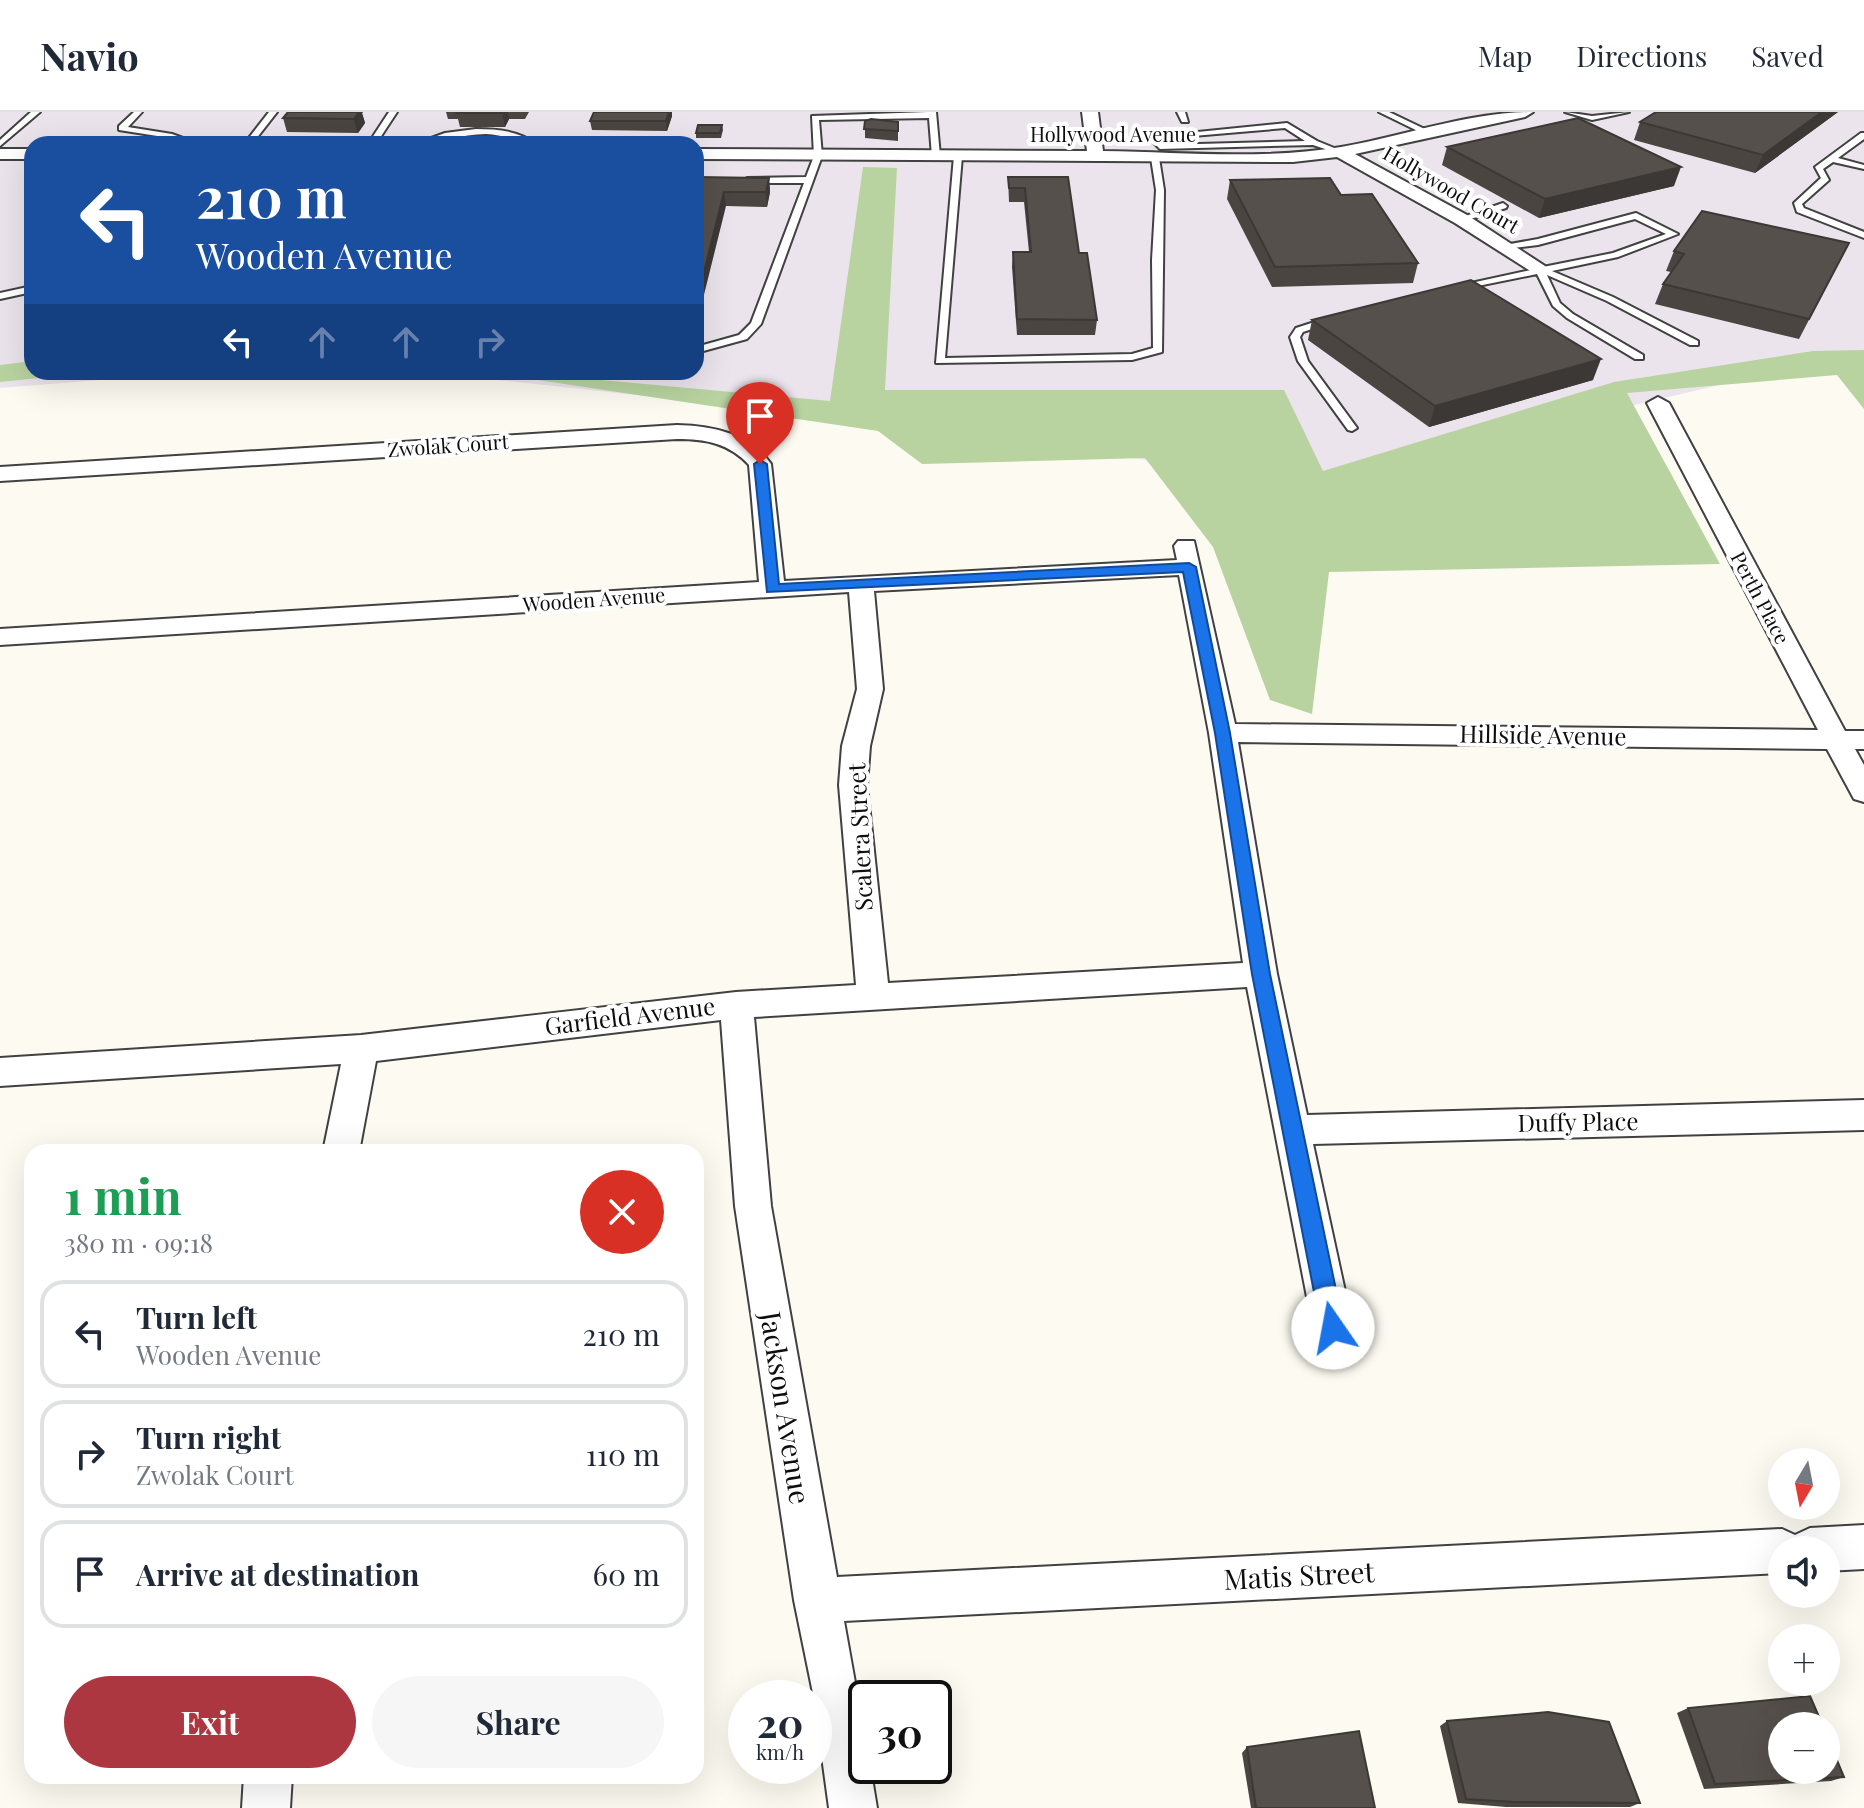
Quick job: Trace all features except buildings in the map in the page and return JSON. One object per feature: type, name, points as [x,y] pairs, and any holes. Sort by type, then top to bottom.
[{"type":"street","points":[[1090,112],[1096,157]]},
{"type":"street","name":"Hollywood Avenue","points":[[704,154],[1293,157],[1340,152],[1525,112]]},
{"type":"street","points":[[1,145],[24,152]]},
{"type":"street","name":"Hollywood Court","points":[[1340,152],[1461,219],[1539,268]]},
{"type":"street","name":"Perth Place","points":[[1658,403],[1864,792]]},
{"type":"street","name":"Zwolak Court","points":[[0,474],[677,432],[711,434],[750,451],[760,464],[772,589]]},
{"type":"street","name":"Wooden Avenue","points":[[0,637],[861,585],[1188,557],[1223,733]]},
{"type":"street","name":"Scalera Street","points":[[861,585],[870,689],[856,746],[853,785],[873,995]]},
{"type":"street","points":[[1223,733],[1261,974],[1333,1328]]},
{"type":"street","name":"Hillside Avenue","points":[[1223,733],[1864,740]]},
{"type":"street","name":"Garfield Avenue","points":[[0,1072],[361,1049],[736,1005],[1261,974]]},
{"type":"street","name":"Jackson Avenue","points":[[736,1005],[753,1206],[816,1600],[853,1808]]},
{"type":"street","points":[[343,1144],[361,1049]]},
{"type":"street","name":"Duffy Place","points":[[1292,1130],[1864,1115]]},
{"type":"street","points":[[1840,1548],[1864,1547]]},
{"type":"street","name":"Matis Street","points":[[816,1600],[1768,1552]]},
{"type":"street","points":[[266,1808],[268,1784]]},
{"type":"lane","points":[[1,145],[36,112]]},
{"type":"lane","points":[[138,112],[122,128],[172,136]]},
{"type":"lane","points":[[254,136],[273,112]]},
{"type":"lane","points":[[377,136],[393,112]]},
{"type":"lane","points":[[1389,112],[1429,133]]},
{"type":"lane","points":[[1569,112],[1592,118],[1625,112]]},
{"type":"lane","points":[[704,348],[743,337],[756,324],[818,156],[815,118],[932,114],[936,156]]},
{"type":"lane","points":[[1314,143],[1160,147],[1152,137],[1287,125],[1314,143],[1340,152]]},
{"type":"lane","points":[[447,136],[486,132],[509,136]]},
{"type":"lane","points":[[1864,135],[1818,169],[1826,178],[1798,203],[1800,210],[1864,235]]},
{"type":"lane","points":[[958,156],[940,361],[1132,357],[1158,350],[1160,190],[1155,158]]},
{"type":"lane","points":[[1832,159],[1864,167]]},
{"type":"lane","points":[[739,180],[810,180]]},
{"type":"lane","points":[[1461,219],[1503,206]]},
{"type":"lane","points":[[1442,291],[1539,268],[1615,255],[1674,234],[1636,216],[1538,242],[1504,246]]},
{"type":"lane","points":[[1539,268],[1610,299],[1694,343]]},
{"type":"lane","points":[[1539,268],[1556,304],[1570,316],[1639,357]]},
{"type":"lane","points":[[0,296],[24,291]]},
{"type":"lane","points":[[1347,315],[1299,330],[1295,337],[1303,361],[1352,428]]},
{"type":"shaded area","points":[[0,112],[1864,112],[1864,361],[1813,363],[1299,484],[941,428],[498,380],[704,380],[704,136],[24,136],[24,380],[100,380],[0,388]]},
{"type":"green space","points":[[863,167],[897,168],[885,390],[1284,390],[1323,471],[1614,382],[1813,351],[1864,350],[1864,409],[1837,375],[1627,393],[1720,564],[1329,572],[1312,714],[1270,700],[1213,547],[1145,458],[922,464],[878,431],[537,380],[602,380],[830,401]]},
{"type":"green space","points":[[24,362],[24,380],[0,382],[0,365]]},
{"type":"route","points":[[760,464],[772,589],[1189,567],[1223,733],[1261,974],[1333,1328]]}]
